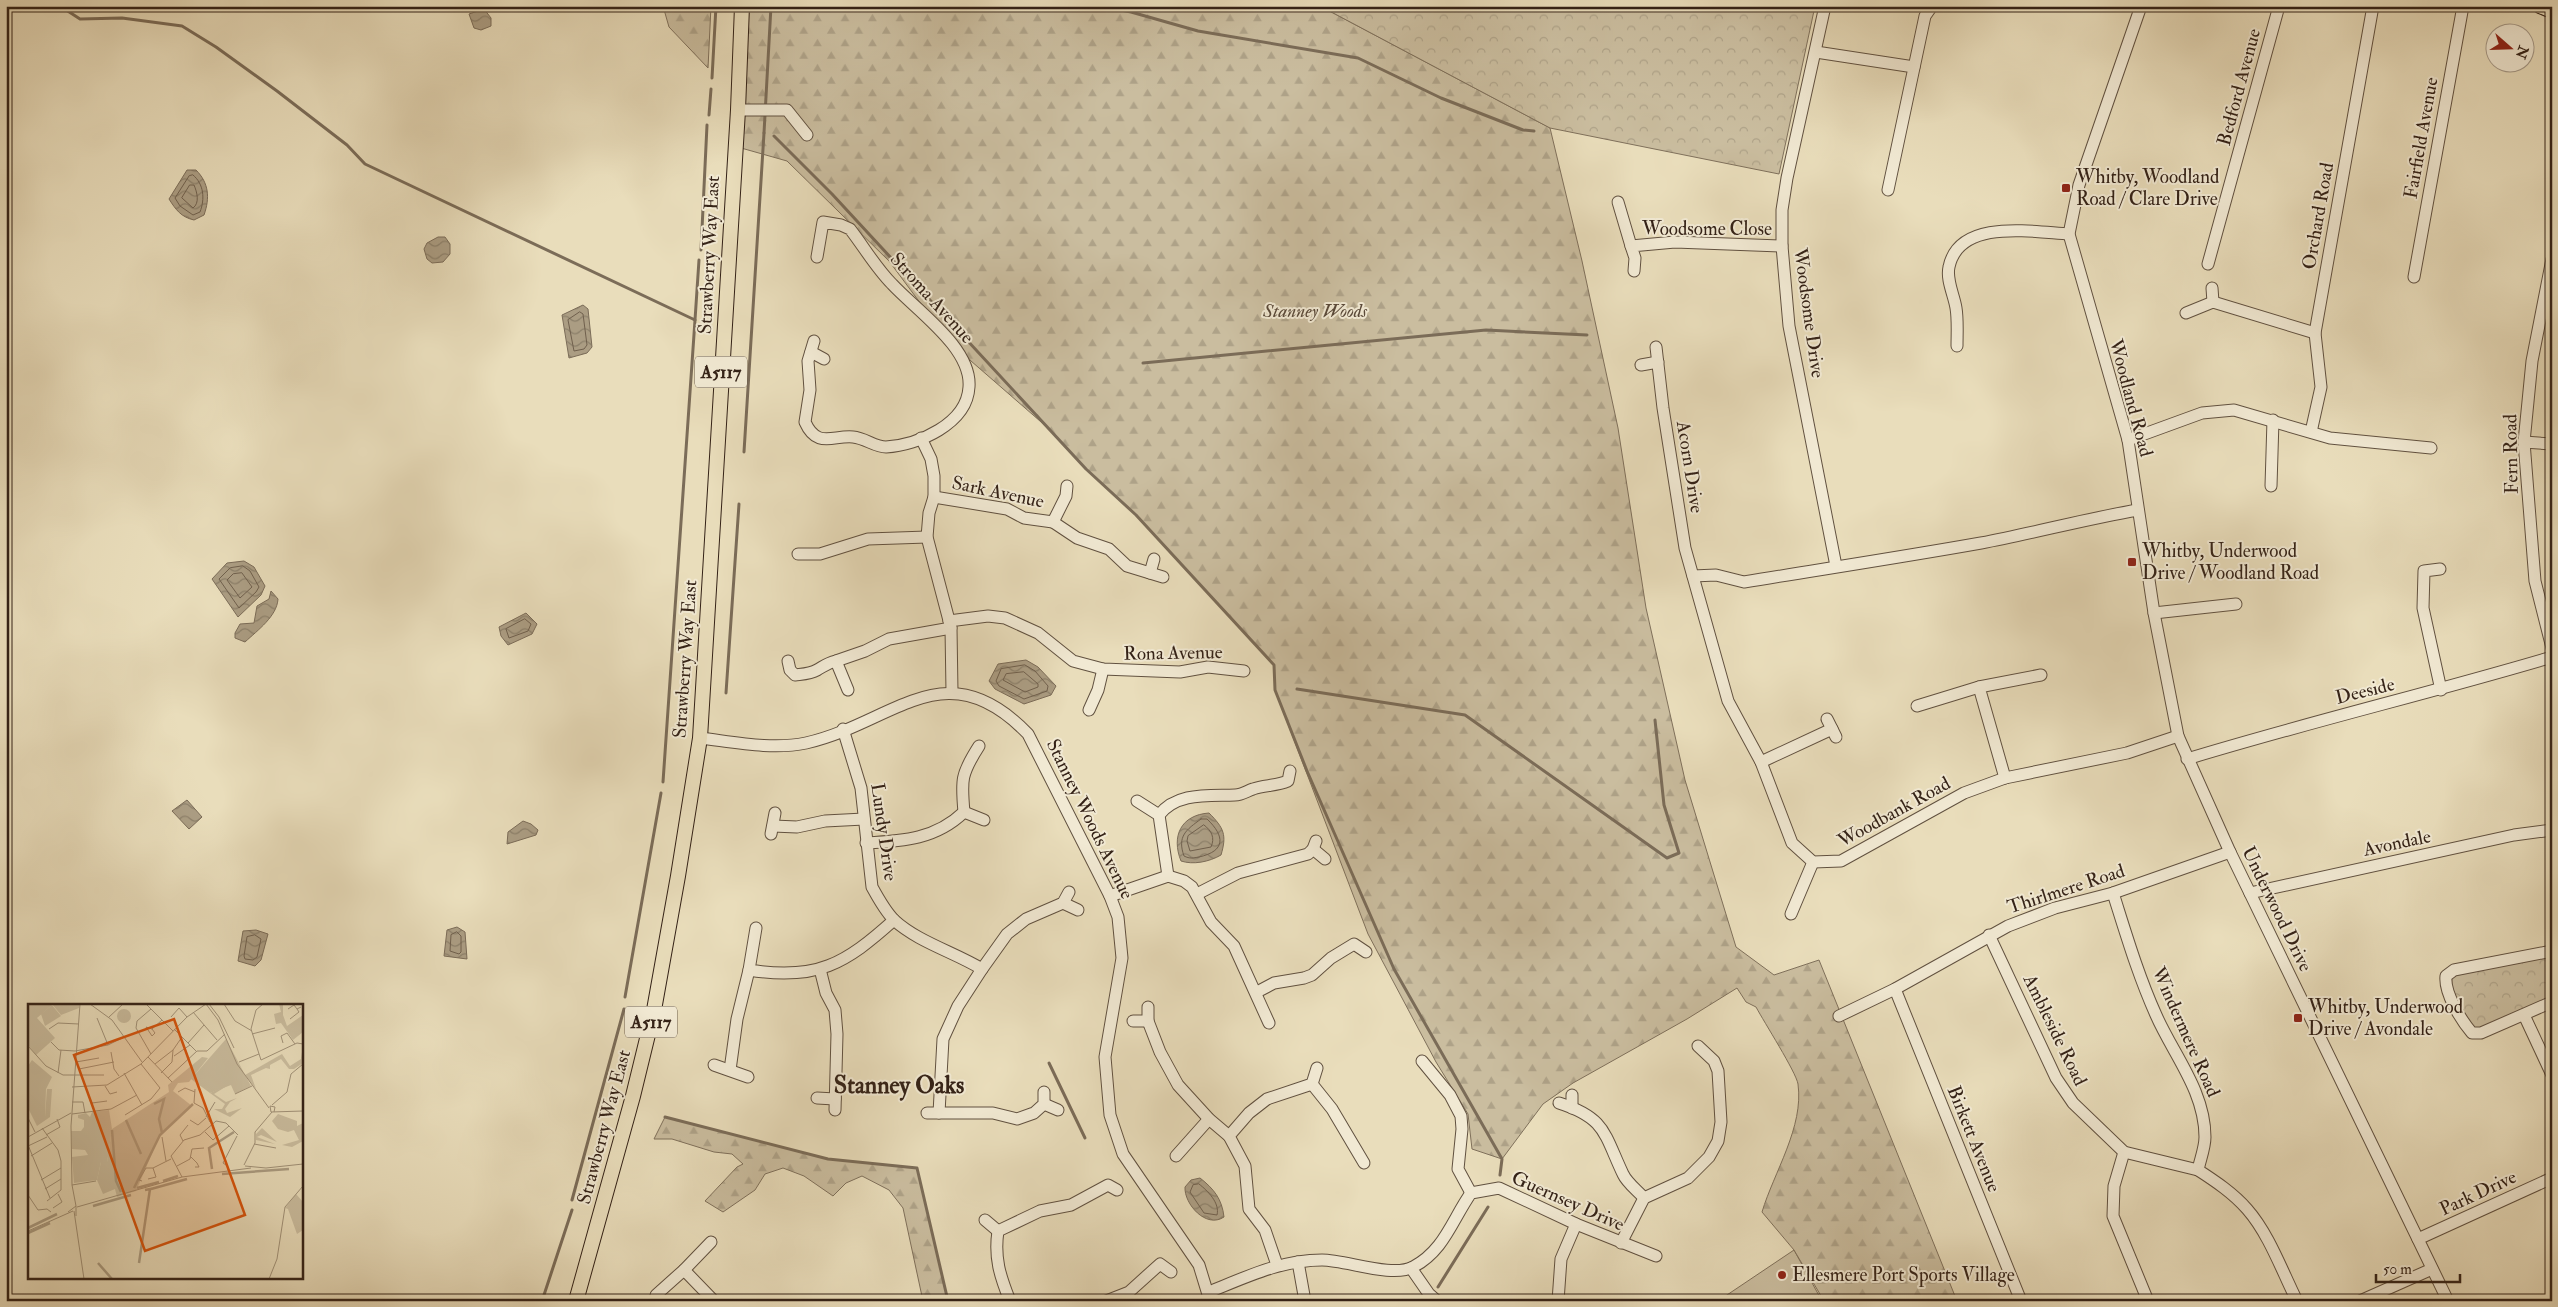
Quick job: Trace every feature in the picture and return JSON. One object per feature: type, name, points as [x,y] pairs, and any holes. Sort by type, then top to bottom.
[{"type":"main road","name":"Strawberry Way East","points":[[576,1301],[614,1167],[654,1010],[700,738],[738,110],[742,6]]},
{"type":"main road","points":[[2540,6],[2552,11]]},
{"type":"street","name":"Woodsome Drive","points":[[1825,6],[1787,178],[1782,210],[1782,246],[1789,326],[1836,566]]},
{"type":"street","points":[[1888,190],[1926,16],[1932,6]]},
{"type":"street","name":"Woodland Road","points":[[2138,510],[2128,440],[2073,255],[2069,234],[2079,185],[2142,6]]},
{"type":"street","name":"Bedford Avenue","points":[[2208,264],[2279,6]]},
{"type":"street","name":"Orchard Road","points":[[2311,432],[2321,387],[2315,333],[2373,6]]},
{"type":"street","name":"Fairfield Avenue","points":[[2414,277],[2463,6]]},
{"type":"street","points":[[1816,52],[1914,67]]},
{"type":"street","points":[[738,110],[787,110],[807,135]]},
{"type":"street","name":"Woodsome Close","points":[[1618,202],[1635,258],[1634,271]]},
{"type":"street","name":"Stroma Avenue","points":[[817,257],[823,222],[841,225],[850,229],[891,284],[919,309],[963,357],[969,372],[967,402],[960,414],[948,424],[921,438]]},
{"type":"street","points":[[1957,346],[1956,308],[1950,287],[1948,268],[1956,250],[1970,238],[1991,231],[2069,234]]},
{"type":"street","name":"Woodsome Close","points":[[1631,246],[1674,242],[1782,246]]},
{"type":"street","name":"Fern Road","points":[[2552,259],[2532,361],[2524,442],[2535,581],[2552,648]]},
{"type":"street","points":[[2212,288],[2213,302]]},
{"type":"street","points":[[2186,313],[2213,302],[2315,333]]},
{"type":"street","points":[[824,359],[812,346],[808,372],[810,398],[805,422],[813,434],[822,439],[833,440],[854,437],[885,447],[921,438],[931,459],[934,497],[929,513],[927,537],[950,624],[952,692]]},
{"type":"street","name":"Acorn Drive","points":[[1656,347],[1663,408],[1682,528],[1694,576]]},
{"type":"street","points":[[1641,365],[1658,362]]},
{"type":"street","points":[[2128,440],[2202,413],[2234,410],[2339,440],[2431,448]]},
{"type":"street","points":[[2271,486],[2273,420]]},
{"type":"street","points":[[2524,442],[2552,444]]},
{"type":"street","name":"Sark Avenue","points":[[1053,522],[1066,496],[1067,486]]},
{"type":"street","name":"Sark Avenue","points":[[934,497],[1006,509],[1024,518],[1053,522],[1078,538],[1115,553],[1127,566],[1163,577]]},
{"type":"street","points":[[1791,914],[1813,862],[1799,851],[1790,838],[1761,762],[1728,701],[1694,576],[1716,575],[1744,582],[1978,543],[2065,527],[2086,519],[2138,510]]},
{"type":"street","name":"Underwood Drive","points":[[2138,510],[2154,613],[2178,736],[2187,759],[2230,852],[2448,1301]]},
{"type":"street","points":[[798,554],[820,554],[868,539],[927,537]]},
{"type":"street","points":[[1150,573],[1154,559]]},
{"type":"street","points":[[2440,569],[2423,567],[2423,608],[2441,690]]},
{"type":"street","points":[[2154,613],[2236,604]]},
{"type":"street","name":"Rona Avenue","points":[[788,661],[792,679],[810,673],[824,663],[865,651],[889,639],[988,616],[1005,618],[1038,633],[1073,661],[1103,670],[1180,672],[1208,668],[1244,671]]},
{"type":"street","name":"Deeside","points":[[2187,759],[2283,730],[2441,690],[2552,657]]},
{"type":"street","points":[[836,661],[848,690]]},
{"type":"street","name":"Rona Avenue","points":[[1089,710],[1098,690],[1103,670]]},
{"type":"street","points":[[1917,706],[1962,690],[2041,675]]},
{"type":"street","points":[[1979,687],[2005,778]]},
{"type":"street","name":"Stanney Woods Avenue","points":[[700,738],[775,746],[806,743],[914,699],[952,692],[970,696],[992,705],[1010,716],[1028,734],[1110,896],[1118,917],[1122,958],[1105,1058],[1110,1115],[1123,1154],[1143,1186],[1183,1239],[1199,1265],[1209,1296]]},
{"type":"street","points":[[1761,762],[1832,728]]},
{"type":"street","name":"Lundy Drive","points":[[843,729],[861,788],[872,887],[894,920],[923,940],[959,955],[982,969]]},
{"type":"street","name":"Woodbank Road","points":[[1813,862],[1841,861],[1964,793],[2005,778],[2127,753],[2178,736]]},
{"type":"street","points":[[964,812],[961,780],[968,763],[979,746]]},
{"type":"street","points":[[1168,876],[1159,815],[1166,806],[1179,799],[1222,794],[1242,794],[1255,788],[1280,784],[1291,780]]},
{"type":"street","points":[[1137,801],[1159,815]]},
{"type":"street","points":[[964,812],[984,820]]},
{"type":"street","points":[[866,843],[902,841],[931,835],[952,824],[964,812]]},
{"type":"street","points":[[775,813],[772,830],[797,827],[825,820],[864,819]]},
{"type":"street","name":"Avondale","points":[[2250,893],[2514,835],[2552,830]]},
{"type":"street","points":[[1197,894],[1238,872],[1295,859],[1315,845],[1325,859]]},
{"type":"street","name":"Thirlmere Road","points":[[1839,1016],[1895,989],[1989,935],[2055,908],[2113,893],[2230,852]]},
{"type":"street","points":[[1110,896],[1168,876],[1184,881],[1192,887],[1211,922],[1234,946],[1270,1023]]},
{"type":"street","points":[[1044,1092],[1044,1104],[1034,1113],[1017,1119],[993,1113],[933,1113],[942,1039],[958,1006],[1004,938],[1026,919],[1063,904],[1069,892]]},
{"type":"street","name":"Windermere Road","points":[[2113,893],[2129,946],[2156,1015],[2196,1092],[2203,1115],[2205,1138],[2198,1170]]},
{"type":"street","points":[[1063,904],[1078,910]]},
{"type":"street","points":[[749,970],[772,974],[803,973],[820,969],[862,949],[894,920]]},
{"type":"street","points":[[730,1070],[737,1020],[749,970],[756,928]]},
{"type":"street","name":"Ambleside Road","points":[[1989,935],[2063,1091],[2088,1120],[2124,1152],[2198,1170]]},
{"type":"street","points":[[1257,992],[1274,983],[1312,975],[1355,939],[1366,952]]},
{"type":"street","points":[[2552,951],[2454,970],[2446,976],[2445,985],[2465,1025],[2472,1033],[2481,1033],[2552,1002]]},
{"type":"street","points":[[817,1098],[835,1104],[837,1034],[835,1010],[826,993],[820,969]]},
{"type":"street","name":"Birkett Avenue","points":[[1895,989],[2021,1301]]},
{"type":"street","points":[[1148,1007],[1148,1022],[1160,1052],[1178,1085],[1209,1120],[1230,1136],[1245,1166],[1249,1209],[1265,1230],[1277,1265]]},
{"type":"street","points":[[2524,1015],[2552,1075]]},
{"type":"street","points":[[1133,1021],[1148,1022]]},
{"type":"street","points":[[1621,1243],[1644,1198],[1688,1178],[1709,1157],[1718,1141],[1722,1122],[1718,1070],[1714,1061],[1698,1046]]},
{"type":"street","points":[[1209,1296],[1277,1265],[1298,1262],[1324,1260],[1378,1269],[1411,1268],[1428,1258],[1441,1245],[1471,1193],[1458,1169],[1462,1129],[1461,1116],[1450,1095],[1422,1061]]},
{"type":"street","points":[[714,1065],[748,1077]]},
{"type":"street","points":[[1312,1084],[1317,1068]]},
{"type":"street","points":[[1230,1136],[1249,1113],[1267,1099],[1312,1084]]},
{"type":"street","points":[[1312,1084],[1337,1116],[1364,1163]]},
{"type":"street","points":[[1572,1094],[1572,1108]]},
{"type":"street","points":[[1559,1103],[1591,1117],[1598,1124],[1613,1148],[1624,1176],[1644,1198]]},
{"type":"street","points":[[1044,1104],[1058,1110]]},
{"type":"street","points":[[1176,1156],[1209,1120]]},
{"type":"street","points":[[2124,1152],[2114,1186],[2112,1216],[2148,1301]]},
{"type":"street","points":[[2198,1170],[2219,1184],[2247,1209],[2265,1237],[2297,1301]]},
{"type":"street","points":[[998,1231],[1040,1211],[1071,1205],[1113,1188],[1107,1173]]},
{"type":"street","name":"Park Drive","points":[[2418,1240],[2552,1178]]},
{"type":"street","name":"Guernsey Drive","points":[[1471,1193],[1499,1188],[1576,1224],[1656,1256]]},
{"type":"street","points":[[985,1220],[998,1231]]},
{"type":"street","points":[[1558,1301],[1561,1259],[1576,1224]]},
{"type":"street","points":[[998,1231],[995,1249],[998,1272],[1010,1301]]},
{"type":"street","points":[[656,1295],[711,1242]]},
{"type":"street","points":[[1106,1301],[1129,1292],[1159,1259],[1171,1272]]},
{"type":"street","points":[[1298,1262],[1305,1301]]},
{"type":"street","points":[[1411,1268],[1429,1294],[1437,1301]]},
{"type":"street","points":[[2360,1301],[2432,1269]]},
{"type":"street","points":[[684,1270],[714,1301]]},
{"type":"green space","points":[[663,6],[711,6],[708,68],[669,27]]},
{"type":"green space","name":"Stanney Woods","points":[[742,6],[1320,6],[1550,128],[1582,261],[1618,428],[1646,608],[1685,780],[1736,947],[1774,975],[1819,960],[1957,1301],[1824,1301],[1794,1250],[1762,1212],[1787,1149],[1797,1117],[1798,1084],[1786,1058],[1756,1007],[1746,1002],[1737,988],[1687,1019],[1573,1083],[1543,1104],[1502,1159],[1472,1149],[1468,1114],[1436,1062],[1368,934],[1275,690],[1274,665],[1136,515],[1086,469],[1048,428],[971,361],[921,304],[889,261],[787,161],[734,146]]},
{"type":"green space","points":[[1320,6],[1815,6],[1779,174],[1550,128]]},
{"type":"green space","points":[[2552,955],[2552,997],[2484,1027],[2474,1028],[2455,998],[2452,978],[2460,973]]},
{"type":"green space","points":[[665,1117],[828,1159],[917,1168],[948,1301],[923,1301],[903,1208],[889,1190],[862,1176],[846,1183],[833,1196],[804,1176],[783,1168],[765,1174],[755,1190],[723,1212],[705,1201],[737,1167],[743,1164],[732,1154],[714,1152],[672,1139],[654,1139]]},
{"type":"green space","name":"Ellesmere Port Sports Village","points":[[1794,1250],[1822,1301],[1718,1301]]},
{"type":"water","points":[[484,9],[491,18],[491,26],[481,30],[474,28],[469,14]]},
{"type":"water","points":[[187,170],[196,170],[204,180],[208,197],[204,215],[194,220],[179,212],[169,199]]},
{"type":"water","points":[[438,237],[445,237],[450,244],[450,254],[443,262],[432,263],[427,259],[424,249],[427,243]]},
{"type":"water","points":[[583,305],[588,309],[592,347],[587,353],[569,358],[562,315]]},
{"type":"water","points":[[244,561],[254,567],[265,586],[261,595],[238,617],[212,579],[227,563]]},
{"type":"water","points":[[271,591],[278,599],[271,617],[245,642],[235,638],[235,633],[240,624],[254,623],[257,606],[269,599]]},
{"type":"water","points":[[526,613],[537,624],[532,634],[508,645],[501,636],[499,627]]},
{"type":"water","points":[[1026,660],[1038,667],[1056,686],[1051,695],[1024,704],[995,689],[989,681],[998,664]]},
{"type":"water","points":[[187,800],[202,817],[189,829],[172,811]]},
{"type":"water","points":[[1209,813],[1223,832],[1224,842],[1221,855],[1201,862],[1181,861],[1177,843],[1181,828],[1191,818]]},
{"type":"water","points":[[523,821],[531,824],[538,830],[536,835],[507,844],[508,832]]},
{"type":"water","points":[[457,927],[465,932],[467,959],[444,956],[447,930]]},
{"type":"water","points":[[256,930],[268,934],[261,960],[255,966],[238,961],[243,931]]},
{"type":"water","points":[[1200,1178],[1216,1195],[1224,1217],[1210,1220],[1203,1217],[1197,1213],[1188,1201],[1185,1187],[1191,1180]]},
{"type":"waterway","points":[[60,6],[80,19],[122,18],[182,26],[216,47],[277,91],[347,145],[365,164],[695,320],[699,260]]},
{"type":"waterway","points":[[712,78],[716,6]]},
{"type":"waterway","points":[[764,133],[771,6]]},
{"type":"waterway","points":[[1101,6],[1131,12],[1198,31],[1358,58],[1441,98],[1523,130],[1534,131]]},
{"type":"waterway","points":[[709,115],[711,89]]},
{"type":"waterway","points":[[701,250],[707,125]]},
{"type":"waterway","points":[[744,452],[764,133]]},
{"type":"waterway","points":[[774,136],[832,194],[1086,469],[1136,515],[1274,665],[1275,690],[1307,771],[1394,969],[1502,1159],[1500,1175]]},
{"type":"waterway","points":[[663,782],[695,320]]},
{"type":"waterway","points":[[1143,363],[1486,330],[1587,335]]},
{"type":"waterway","points":[[726,693],[739,504]]},
{"type":"waterway","points":[[1297,689],[1465,715],[1667,858],[1679,853],[1664,805],[1655,720]]},
{"type":"waterway","points":[[625,997],[661,793]]},
{"type":"waterway","points":[[572,1200],[624,1009]]},
{"type":"waterway","points":[[1049,1063],[1085,1138]]},
{"type":"waterway","points":[[665,1117],[828,1159],[917,1168],[948,1301]]},
{"type":"waterway","points":[[1438,1287],[1488,1207]]},
{"type":"waterway","points":[[542,1301],[572,1210]]},
{"type":"place","name":"Whitby, Woodland Road / Clare Drive","points":[[2066,188]]},
{"type":"place","name":"Whitby, Underwood Drive / Woodland Road","points":[[2132,562]]},
{"type":"place","name":"Whitby, Underwood Drive / Avondale","points":[[2298,1018]]},
{"type":"place","name":"Ellesmere Port Sports Village","points":[[1782,1275]]},
{"type":"district","name":"Stanney Oaks","points":[[899,1085]]}]
